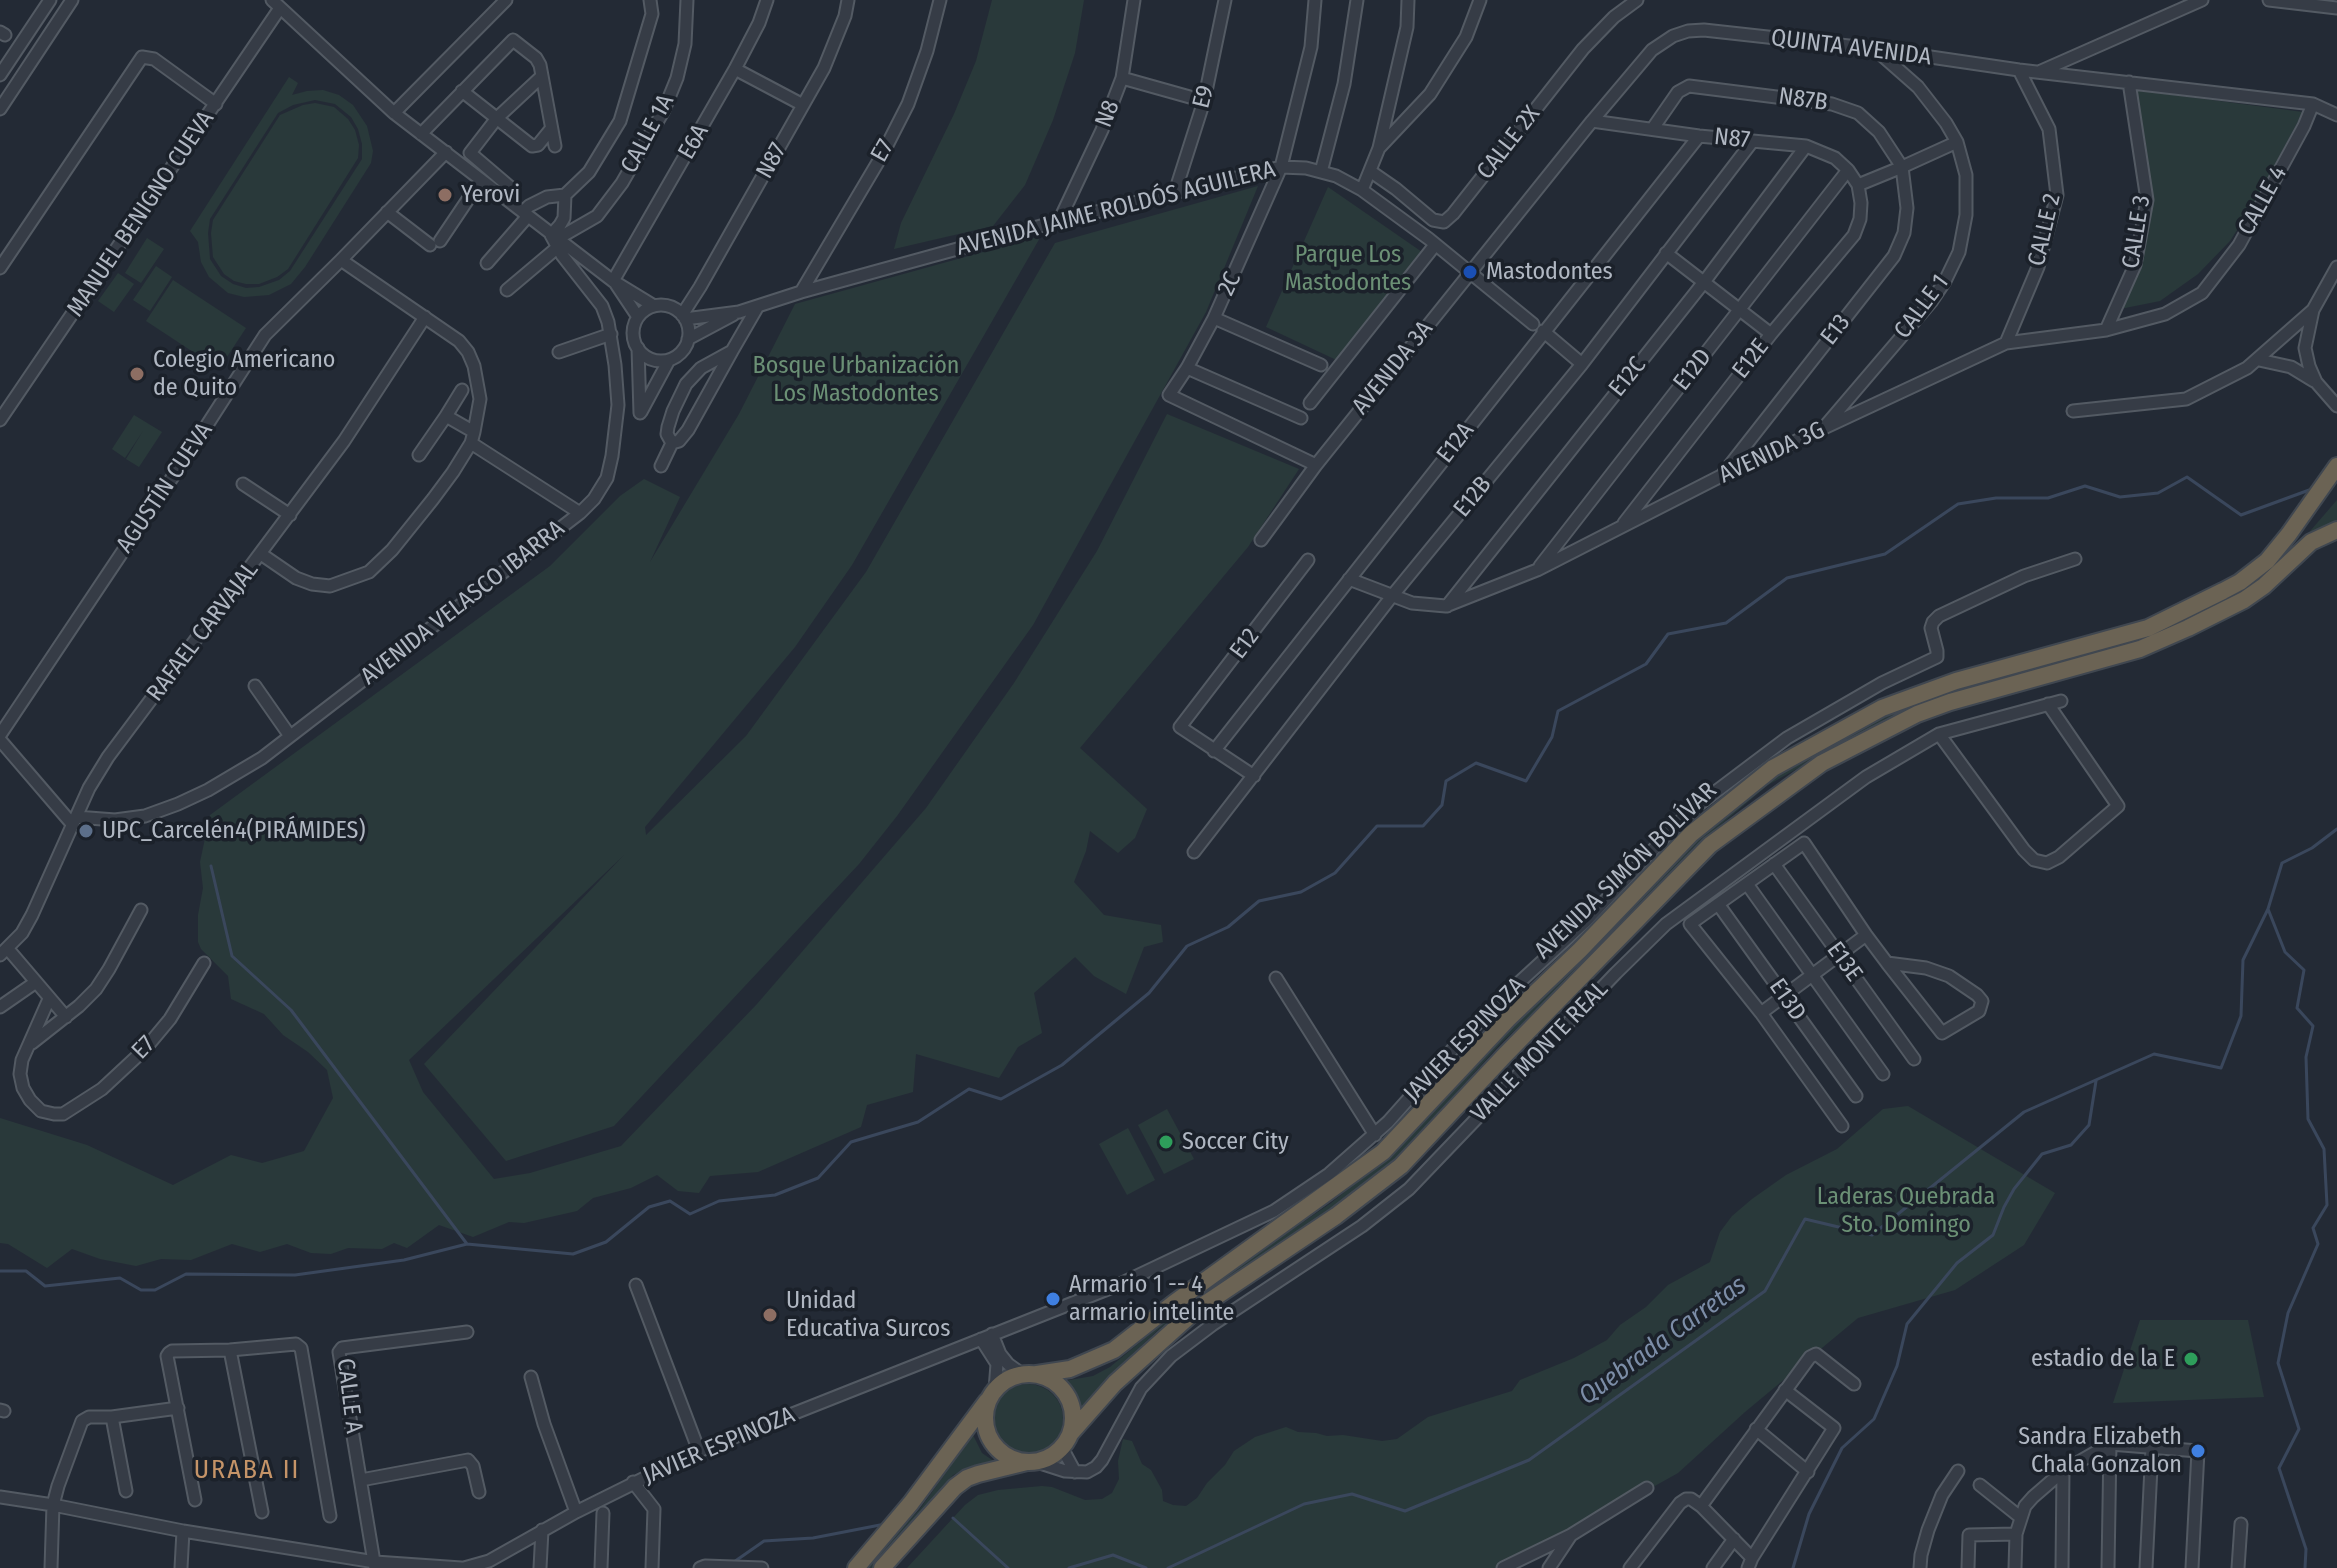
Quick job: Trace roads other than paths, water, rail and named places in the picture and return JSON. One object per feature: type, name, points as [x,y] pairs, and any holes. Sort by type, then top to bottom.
[{"type":"highway","name":"AVENIDA SIMÓN BOLÍVAR","points":[[856,1568],[911,1503],[993,1393],[1007,1380],[1070,1369],[1114,1350],[1383,1152],[1508,1019],[1580,950],[1691,834],[1773,768],[1882,708],[1956,681],[2148,628],[2223,591],[2267,561],[2337,466]]},
{"type":"highway","name":"AVENIDA SIMÓN BOLÍVAR","points":[[1062,1448],[1071,1433],[1115,1383],[1196,1310],[1336,1216],[1401,1166],[1710,845],[1822,763],[1917,714],[2140,649],[2188,628],[2244,600],[2264,586],[2311,542],[2337,530]]},
{"type":"highway","points":[[1029,1374],[1049,1378],[1067,1396],[1072,1408],[1071,1433]]},
{"type":"highway","points":[[993,1393],[986,1409],[989,1435],[1006,1454],[1017,1460],[1032,1461]]},
{"type":"highway","points":[[882,1568],[955,1487],[967,1478],[1044,1459],[1062,1448]]},
{"type":"street","points":[[0,109],[72,0]]},
{"type":"street","points":[[394,113],[506,0]]},
{"type":"street","points":[[487,263],[529,206],[547,197],[565,195],[589,172],[620,121],[652,14],[650,0]]},
{"type":"street","name":"CALLE 1A","points":[[507,290],[568,230],[580,227],[597,216],[622,183],[664,110],[677,78],[685,44],[687,0]]},
{"type":"street","name":"E6A","points":[[613,281],[735,69],[759,23],[767,0]]},
{"type":"street","name":"N87","points":[[684,317],[824,68],[845,16],[848,0]]},
{"type":"street","name":"E7","points":[[801,292],[881,157],[908,104],[927,51],[940,0]]},
{"type":"street","name":"N8","points":[[1059,221],[1102,130],[1122,78],[1134,0]]},
{"type":"street","name":"E9","points":[[1175,192],[1204,101],[1225,0]]},
{"type":"street","name":"2C","points":[[1315,0],[1311,47],[1281,167],[1214,318],[1169,395],[1316,465]]},
{"type":"street","points":[[1321,172],[1344,84],[1357,0]]},
{"type":"street","points":[[1362,190],[1379,148],[1407,27],[1408,0]]},
{"type":"street","points":[[1379,148],[1430,94],[1466,37],[1480,0]]},
{"type":"street","name":"CALLE 2X","points":[[1370,171],[1433,220],[1444,222],[1583,49],[1614,17],[1637,0]]},
{"type":"street","points":[[2039,72],[2202,0]]},
{"type":"street","points":[[2269,0],[2337,8]]},
{"type":"street","points":[[0,75],[46,1]]},
{"type":"street","points":[[276,4],[394,113],[556,240],[654,306]]},
{"type":"street","name":"MANUEL BENIGNO CUEVA","points":[[0,420],[216,104],[276,4]]},
{"type":"street","name":"QUINTA AVENIDA","points":[[1470,272],[1652,50],[1673,36],[1688,31],[1704,30],[1876,49],[2019,70],[2313,104],[2337,115]]},
{"type":"street","points":[[421,134],[513,40],[538,61],[555,146]]},
{"type":"street","name":"CALLE 1","points":[[1823,429],[1931,302],[1959,252],[1966,215],[1966,175],[1957,142],[1918,87],[1876,49]]},
{"type":"street","points":[[0,268],[142,57],[154,59],[216,104]]},
{"type":"street","points":[[735,69],[803,105]]},
{"type":"street","name":"CALLE 2","points":[[2006,343],[2038,267],[2057,195],[2049,129],[2019,70]]},
{"type":"street","points":[[511,188],[470,155],[470,151],[497,118],[541,77]]},
{"type":"street","points":[[1122,78],[1204,101]]},
{"type":"street","name":"CALLE 3","points":[[2106,330],[2135,265],[2147,200],[2129,82]]},
{"type":"street","name":"N87B","points":[[1653,128],[1678,92],[1689,86],[1842,106],[1858,113],[1879,132],[1902,167]]},
{"type":"street","points":[[462,91],[532,146],[538,145],[551,129]]},
{"type":"street","name":"CALLE 4","points":[[2202,293],[2239,245],[2313,104]]},
{"type":"street","name":"N87","points":[[1592,121],[1699,136],[1806,146],[1835,158],[1858,185]]},
{"type":"street","name":"E12A","points":[[1214,751],[1349,579],[1538,327],[1699,136]]},
{"type":"street","name":"E12B","points":[[1194,852],[1392,596],[1582,364],[1752,142]]},
{"type":"street","points":[[1858,185],[1957,142]]},
{"type":"street","name":"E12C","points":[[1446,606],[1704,282],[1806,146]]},
{"type":"street","name":"AGUSTÍN CUEVA","points":[[0,737],[265,335],[446,152]]},
{"type":"street","name":"AVENIDA JAIME ROLDÓS AGUILERA","points":[[688,339],[739,312],[801,292],[1059,221],[1281,167],[1306,168],[1336,176],[1362,190],[1470,272],[1582,364]]},
{"type":"street","name":"E13","points":[[1721,476],[1894,256],[1904,233],[1907,208],[1902,167]]},
{"type":"street","name":"E12D","points":[[1537,570],[1848,170]]},
{"type":"street","points":[[387,212],[435,243],[481,180]]},
{"type":"street","name":"E12E","points":[[1621,527],[1771,334],[1854,235],[1860,219],[1858,185]]},
{"type":"street","points":[[556,240],[564,218],[565,195]]},
{"type":"street","name":"AVENIDA VELASCO IBARRA","points":[[74,821],[130,819],[178,804],[262,758],[580,513],[594,499],[607,478],[612,456],[618,397],[611,334],[602,306],[556,240]]},
{"type":"street","points":[[1310,403],[1435,245]]},
{"type":"street","points":[[1666,253],[1771,334]]},
{"type":"street","points":[[261,554],[296,578],[312,584],[330,586],[369,572],[392,550],[433,499],[472,438],[480,399],[468,352],[459,341],[341,260]]},
{"type":"street","points":[[2316,382],[2305,348],[2313,310],[2337,267]]},
{"type":"street","name":"AVENIDA 3A","points":[[1261,540],[1316,465],[1470,272]]},
{"type":"street","points":[[613,281],[638,317]]},
{"type":"street","name":"AVENIDA 3G","points":[[1349,579],[1412,603],[1446,606],[1537,570],[1721,476],[2006,343],[2106,330],[2165,314],[2202,293]]},
{"type":"street","points":[[638,348],[640,413],[669,360],[681,352],[689,333],[684,317],[669,306],[654,306],[638,317],[633,329],[634,342],[642,353],[655,360],[669,360]]},
{"type":"street","points":[[661,466],[672,443],[684,436],[758,306]]},
{"type":"street","points":[[2073,411],[2186,399],[2259,360],[2313,310]]},
{"type":"street","name":"AVENIDA JAIME ROLDÓS AGUILERA","points":[[684,317],[739,312]]},
{"type":"street","name":"RAFAEL CARVAJAL","points":[[4,952],[32,915],[89,788],[108,757],[344,441],[425,317]]},
{"type":"street","points":[[1214,318],[1321,365]]},
{"type":"street","points":[[559,352],[611,334]]},
{"type":"street","points":[[672,443],[667,434],[668,427],[686,384],[701,368],[732,351]]},
{"type":"street","points":[[2259,360],[2291,367],[2333,394],[2337,406]]},
{"type":"street","points":[[1187,368],[1301,418]]},
{"type":"street","points":[[419,455],[462,390]]},
{"type":"street","points":[[446,416],[472,438],[580,513]]},
{"type":"street","points":[[243,484],[290,515]]},
{"type":"street","name":"JAVIER ESPINOZA","points":[[0,1497],[375,1565],[462,1568],[489,1561],[633,1482],[699,1451],[1118,1285],[1274,1211],[1329,1174],[1375,1135],[1500,1000],[1585,922],[1670,830],[1698,805],[1787,738],[1882,683],[1937,657],[1931,628],[1939,616],[2024,576],[2075,559]]},
{"type":"street","name":"E12","points":[[1214,751],[1180,727],[1308,560]]},
{"type":"street","points":[[255,686],[290,736]]},
{"type":"street","name":"VALLE MONTE REAL","points":[[1075,1472],[1087,1472],[1102,1460],[1141,1388],[1171,1356],[1212,1325],[1362,1226],[1409,1189],[1666,924],[1866,777],[1939,734],[2061,701]]},
{"type":"street","points":[[1939,734],[2024,850],[2034,860],[2047,863],[2059,857],[2118,806],[2048,704]]},
{"type":"street","points":[[0,737],[74,821]]},
{"type":"street","points":[[1214,751],[1254,776]]},
{"type":"street","points":[[1842,1126],[1761,1013],[1690,924],[1804,843],[1866,935],[1887,963],[1942,1033],[1979,1011],[1982,1001],[1977,995],[1949,976],[1926,968],[1887,963]]},
{"type":"street","name":"E13E","points":[[1774,864],[1914,1059]]},
{"type":"street","points":[[1747,866],[1747,883]]},
{"type":"street","points":[[1734,876],[1747,883],[1883,1074]]},
{"type":"street","name":"E13D","points":[[1718,904],[1856,1096]]},
{"type":"street","points":[[28,1046],[96,989],[141,910]]},
{"type":"street","points":[[1761,1013],[1866,935]]},
{"type":"street","points":[[4,952],[36,982],[66,1017]]},
{"type":"street","name":"E7","points":[[28,1046],[20,1074],[23,1088],[41,1111],[63,1114],[102,1089],[145,1049],[170,1019],[204,963]]},
{"type":"street","points":[[1276,978],[1375,1135]]},
{"type":"street","points":[[0,1007],[36,982]]},
{"type":"street","points":[[28,1046],[49,999]]},
{"type":"street","points":[[636,1285],[699,1451]]},
{"type":"street","name":"CALLE A","points":[[375,1565],[339,1352],[342,1348],[467,1332]]},
{"type":"street","points":[[987,1337],[1008,1364],[1029,1374]]},
{"type":"street","points":[[987,1337],[997,1364],[993,1393]]},
{"type":"street","points":[[195,1500],[167,1356],[172,1351],[296,1344],[301,1348],[330,1516]]},
{"type":"street","points":[[230,1350],[262,1512]]},
{"type":"street","points":[[1701,1506],[1810,1357],[1816,1354],[1854,1384]]},
{"type":"street","points":[[531,1377],[576,1512]]},
{"type":"street","points":[[1630,1568],[1680,1503],[1691,1499],[1734,1539],[1750,1563],[1834,1428],[1785,1390]]},
{"type":"street","points":[[51,1568],[53,1505],[80,1425],[86,1418],[178,1408]]},
{"type":"street","points":[[112,1417],[126,1491]]},
{"type":"street","points":[[1756,1429],[1808,1472]]},
{"type":"street","points":[[2108,1568],[2110,1444]]},
{"type":"street","points":[[2015,1568],[2016,1534],[2025,1506],[2063,1471],[2110,1444],[2198,1451],[2192,1568]]},
{"type":"street","points":[[2146,1568],[2152,1447]]},
{"type":"street","points":[[1062,1448],[1075,1472]]},
{"type":"street","points":[[361,1480],[468,1460],[473,1466],[479,1492]]},
{"type":"street","points":[[1032,1461],[1052,1469],[1075,1472]]},
{"type":"street","points":[[1920,1568],[1928,1530],[1942,1495],[1958,1471]]},
{"type":"street","points":[[2062,1568],[2063,1471]]},
{"type":"street","points":[[633,1482],[654,1509],[652,1568]]},
{"type":"street","points":[[1980,1485],[2020,1517]]},
{"type":"street","points":[[1503,1568],[1571,1535],[1647,1488]]},
{"type":"street","points":[[601,1568],[603,1513]]},
{"type":"street","points":[[2238,1568],[2241,1524]]},
{"type":"street","points":[[540,1568],[542,1530]]},
{"type":"street","points":[[181,1568],[183,1531]]},
{"type":"street","points":[[1968,1568],[1969,1535],[2016,1534]]},
{"type":"street","points":[[1549,1568],[1571,1535]]},
{"type":"street","points":[[1713,1568],[1734,1539]]},
{"type":"street","points":[[700,1568],[762,1568]]},
{"type":"waterway","points":[[0,1271],[26,1271],[45,1286],[120,1278],[141,1290],[155,1290],[186,1274],[295,1275],[404,1260],[467,1244],[573,1254],[606,1242],[649,1207],[670,1201],[690,1214],[719,1201],[775,1195],[818,1178],[851,1142],[918,1122],[969,1089],[1001,1099],[1062,1065],[1149,993],[1187,946],[1228,927],[1259,901],[1301,892],[1335,873],[1377,826],[1423,826],[1442,805],[1446,781],[1476,763],[1526,781],[1552,737],[1558,711],[1646,664],[1668,634],[1726,623],[1787,578],[1885,554],[1958,504],[1996,498],[2048,498],[2085,486],[2120,497],[2158,493],[2187,477],[2241,515],[2312,489]]},
{"type":"waterway","name":"Quebrada Carretas","points":[[1168,1568],[1304,1504],[1352,1494],[1405,1511],[1529,1460],[1765,1291],[1805,1219],[1872,1235],[2024,1112],[2154,1054],[2221,1068],[2241,1016],[2243,960],[2268,909],[2282,863],[2312,848],[2337,829]]},
{"type":"waterway","points":[[211,866],[232,956],[291,1010],[467,1244]]},
{"type":"waterway","points":[[2268,909],[2285,952],[2304,970],[2297,1008],[2313,1026],[2306,1057],[2308,1119],[2324,1149],[2327,1205],[2313,1228],[2318,1244],[2288,1313],[2278,1363],[2299,1429],[2279,1468],[2306,1549],[2305,1568]]},
{"type":"waterway","points":[[1793,1568],[1809,1514],[1842,1448],[1874,1419],[1897,1366],[1907,1324],[1957,1263],[1993,1235],[2014,1189],[2042,1154],[2071,1145],[2089,1125],[2096,1081]]},
{"type":"waterway","points":[[953,1518],[1008,1568]]},
{"type":"waterway","points":[[731,1564],[764,1541],[813,1538],[880,1525]]},
{"type":"waterway","name":"Quebrada Carretas","points":[[1069,1568],[1113,1555],[1146,1568]]},
{"type":"place","name":"Yerovi","points":[[445,195]]},
{"type":"place","name":"Mastodontes","points":[[1470,272]]},
{"type":"place","name":"Colegio Americano de Quito","points":[[137,374]]},
{"type":"place","name":"UPC_Carcelén4(PIRÁMIDES)","points":[[86,831]]},
{"type":"place","name":"Soccer City","points":[[1166,1142]]},
{"type":"place","name":"Armario 1 -- 4 armario intelinte","points":[[1053,1299]]},
{"type":"place","name":"Unidad Educativa Surcos","points":[[770,1315]]},
{"type":"place","name":"estadio de la E","points":[[2191,1359]]},
{"type":"place","name":"Sandra Elizabeth Chala Gonzalon","points":[[2198,1451]]},
{"type":"district","name":"URABA II","points":[[247,1471]]},
{"type":"park label","name":"Parque Los Mastodontes","points":[[1348,269]]},
{"type":"park label","name":"Bosque Urbanización Los Mastodontes","points":[[856,380]]},
{"type":"park label","name":"Laderas Quebrada Sto. Domingo","points":[[1906,1211]]}]
